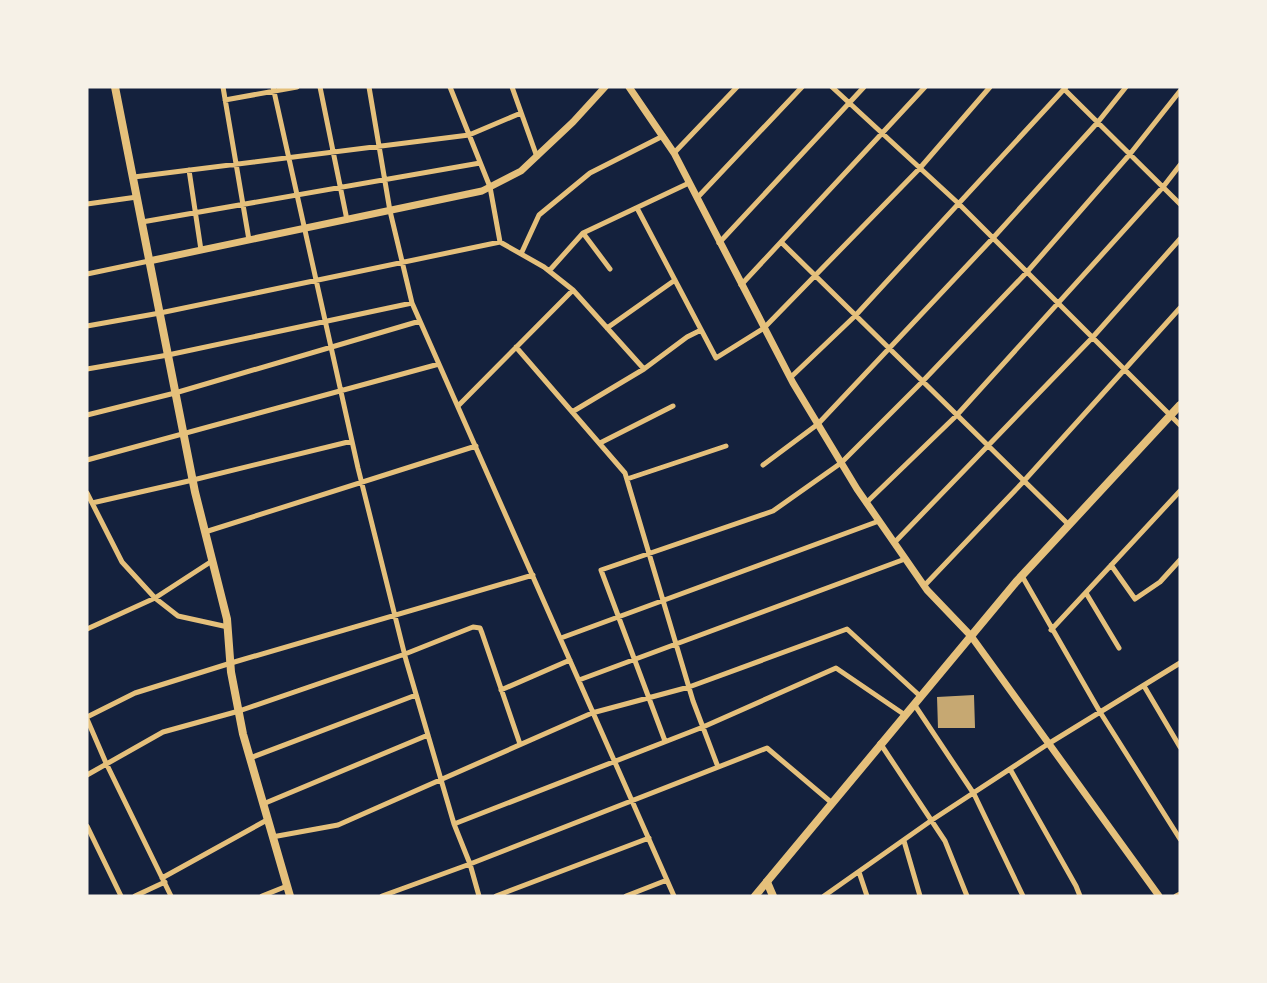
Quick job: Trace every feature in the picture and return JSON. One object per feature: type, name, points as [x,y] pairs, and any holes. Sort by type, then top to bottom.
[{"type":"main road","points":[[115,87],[193,480],[228,627],[239,711],[267,820],[290,896]]},
{"type":"main road","points":[[754,896],[1022,576],[1180,405]]},
{"type":"main road","points":[[767,882],[772,896]]},
{"type":"street","points":[[223,87],[249,240]]},
{"type":"street","points":[[225,100],[274,89],[297,87]]},
{"type":"street","points":[[320,87],[347,219]]},
{"type":"street","points":[[369,87],[390,211],[412,303],[674,896]]},
{"type":"street","points":[[450,87],[490,187],[500,242]]},
{"type":"street","points":[[512,87],[537,157]]},
{"type":"street","points":[[87,274],[482,191],[521,171],[605,87]]},
{"type":"street","points":[[629,87],[674,153],[790,378],[866,503],[924,586],[971,636],[1159,896]]},
{"type":"street","points":[[674,153],[737,87]]},
{"type":"street","points":[[697,198],[802,87]]},
{"type":"street","points":[[832,87],[958,204],[1180,425]]},
{"type":"street","points":[[719,243],[864,87]]},
{"type":"street","points":[[741,285],[925,87]]},
{"type":"street","points":[[637,208],[716,358],[764,328],[920,168],[990,87]]},
{"type":"street","points":[[763,465],[818,424],[993,238],[1098,122],[1126,87]]},
{"type":"street","points":[[790,378],[855,316],[1064,88],[1180,204]]},
{"type":"street","points":[[274,89],[352,441],[405,654],[454,824],[470,864],[479,896]]},
{"type":"street","points":[[665,741],[601,570],[773,511],[841,463],[1027,272],[1130,154],[1180,91]]},
{"type":"street","points":[[134,177],[469,135],[521,113]]},
{"type":"street","points":[[521,254],[539,215],[590,173],[663,136]]},
{"type":"street","points":[[142,222],[480,163]]},
{"type":"street","points":[[866,503],[956,416],[1163,187],[1180,165]]},
{"type":"street","points":[[189,170],[201,250]]},
{"type":"street","points":[[549,271],[583,233],[689,183]]},
{"type":"street","points":[[87,204],[137,196]]},
{"type":"street","points":[[583,233],[610,270]]},
{"type":"street","points":[[894,543],[1092,338],[1180,239]]},
{"type":"street","points":[[87,326],[160,313],[500,242],[549,271],[573,290],[644,369]]},
{"type":"street","points":[[781,242],[1069,525]]},
{"type":"street","points":[[608,328],[675,280]]},
{"type":"street","points":[[458,406],[573,290]]},
{"type":"street","points":[[87,369],[168,355],[412,303]]},
{"type":"street","points":[[924,586],[1023,482],[1180,308]]},
{"type":"street","points":[[87,415],[176,393],[420,321]]},
{"type":"street","points":[[572,412],[644,369],[687,337],[701,330]]},
{"type":"street","points":[[516,348],[625,473],[689,687],[718,767]]},
{"type":"street","points":[[87,460],[439,364]]},
{"type":"street","points":[[600,443],[673,406]]},
{"type":"street","points":[[92,503],[352,441]]},
{"type":"street","points":[[205,532],[476,446]]},
{"type":"street","points":[[627,479],[726,446]]},
{"type":"street","points":[[1051,630],[1180,491]]},
{"type":"street","points":[[87,493],[122,562],[155,598],[178,616],[228,627]]},
{"type":"street","points":[[561,638],[879,520]]},
{"type":"street","points":[[579,680],[905,559]]},
{"type":"street","points":[[1112,565],[1135,598],[1160,582],[1180,560]]},
{"type":"street","points":[[87,629],[155,598],[212,561]]},
{"type":"street","points":[[171,896],[106,763],[87,718],[135,693],[533,575]]},
{"type":"street","points":[[1022,576],[1100,712],[1180,839]]},
{"type":"street","points":[[1086,593],[1119,648]]},
{"type":"street","points":[[87,775],[163,732],[239,711],[405,654],[473,627],[480,628],[520,744]]},
{"type":"street","points":[[272,837],[338,825],[592,713],[689,687],[834,635],[847,628],[920,696]]},
{"type":"street","points":[[501,690],[570,660]]},
{"type":"street","points":[[824,896],[932,820],[1048,744],[1180,663]]},
{"type":"street","points":[[454,824],[703,727],[836,668],[905,715]]},
{"type":"street","points":[[1144,686],[1180,747]]},
{"type":"street","points":[[250,758],[416,695]]},
{"type":"street","points":[[914,704],[974,794],[1023,896]]},
{"type":"street","points":[[263,804],[428,735]]},
{"type":"street","points":[[880,743],[945,841],[967,896]]},
{"type":"street","points":[[382,896],[767,748],[832,803]]},
{"type":"street","points":[[1011,769],[1080,896]]},
{"type":"street","points":[[135,896],[267,820]]},
{"type":"street","points":[[87,826],[121,896]]},
{"type":"street","points":[[496,896],[649,838]]},
{"type":"street","points":[[904,841],[920,896]]},
{"type":"street","points":[[859,872],[867,896]]},
{"type":"street","points":[[626,896],[667,880]]},
{"type":"street","points":[[262,896],[287,886]]},
{"type":"building","points":[[974,695],[975,728],[938,728],[937,697]]}]
